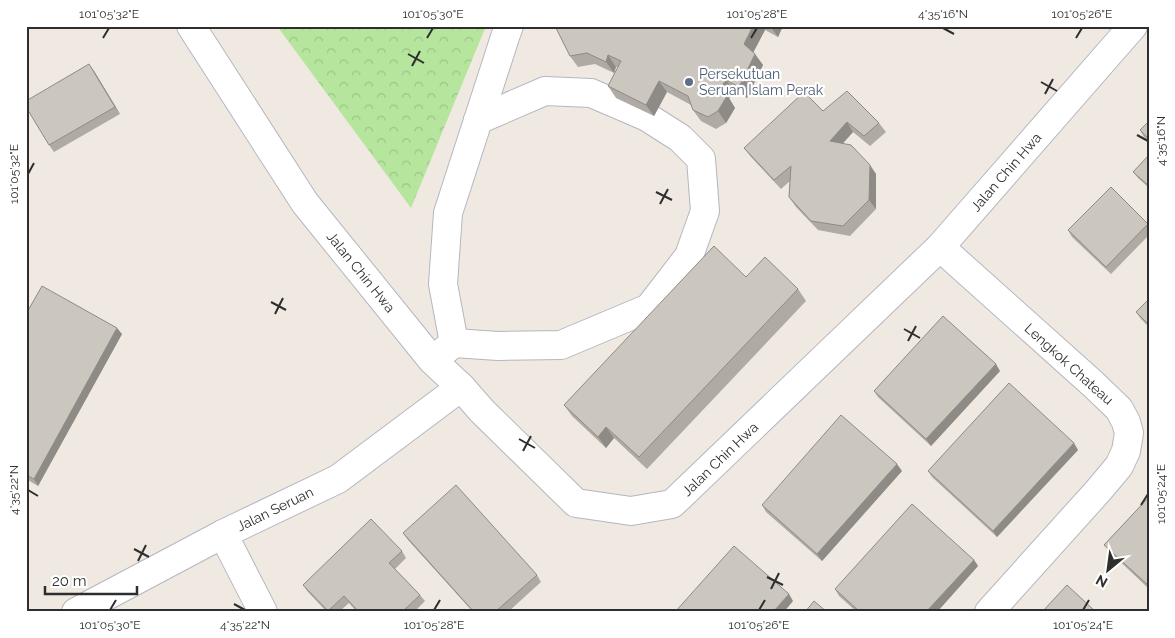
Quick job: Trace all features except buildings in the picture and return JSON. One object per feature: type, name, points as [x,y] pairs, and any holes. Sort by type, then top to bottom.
[{"type":"street","name":"Jalan Chin Hwa","points":[[191,26],[305,203],[432,360],[462,387],[482,411],[576,503],[631,511],[672,504],[940,247],[1133,26]]},
{"type":"street","points":[[454,343],[443,284],[448,213],[509,26]]},
{"type":"street","points":[[432,360],[454,343],[498,346],[561,345],[649,308],[689,256],[705,211],[701,159],[680,138],[647,117],[591,94],[545,91],[478,120]]},
{"type":"street","name":"Lengkok Chateau","points":[[940,247],[1106,396],[1119,409],[1129,433],[1126,451],[1119,466],[989,612]]},
{"type":"street","name":"Jalan Seruan","points":[[76,612],[223,534],[338,479],[462,387]]},
{"type":"street","points":[[223,534],[264,612]]},
{"type":"green space","points":[[277,26],[486,26],[411,208]]},
{"type":"place","name":"Persekutuan Seruan Islam Perak","points":[[689,82]]}]
